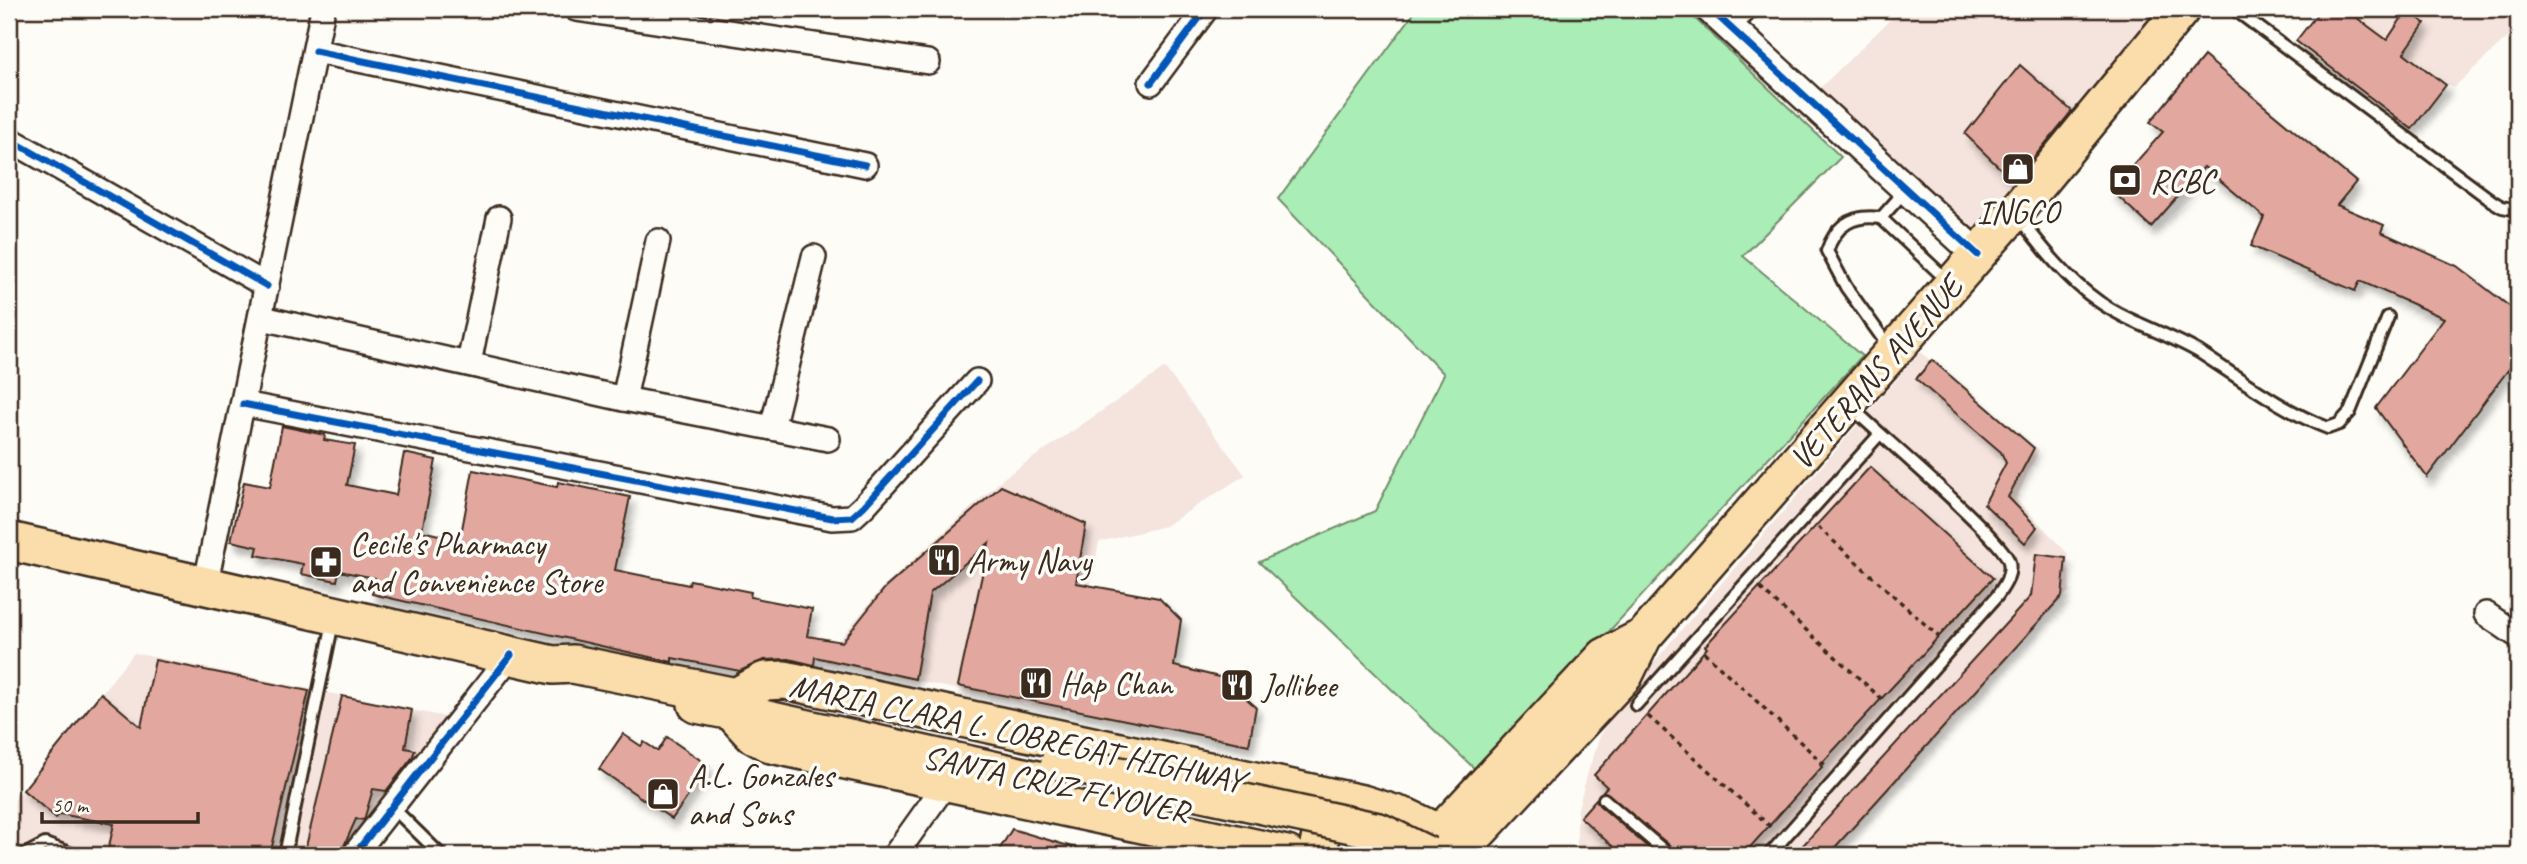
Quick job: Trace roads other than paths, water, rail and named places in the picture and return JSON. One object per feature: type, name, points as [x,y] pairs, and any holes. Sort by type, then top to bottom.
[{"type":"highway","name":"MARIA CLARA L. LOBREGAT HIGHWAY","points":[[9,541],[532,660],[573,664],[734,704],[753,734],[771,744],[1287,855]]},
{"type":"highway","name":"MARIA CLARA L. LOBREGAT HIGHWAY","points":[[734,704],[765,681],[785,680],[1387,810],[1448,850]]},
{"type":"highway","points":[[1103,816],[1117,752]]},
{"type":"highway","points":[[1210,839],[1223,775]]},
{"type":"highway","points":[[1317,855],[1329,797]]},
{"type":"main road","name":"VETERANS AVENUE","points":[[1448,850],[1625,675],[1644,636],[2015,212],[2182,9]]},
{"type":"main road","name":"SANTA CRUZ FLYOVER","points":[[734,704],[780,702],[1380,855]]},
{"type":"main road","name":"SANTA CRUZ FLYOVER","points":[[1057,772],[1379,831],[1448,850]]},
{"type":"street","points":[[205,587],[323,9]]},
{"type":"street","points":[[576,9],[928,62]]},
{"type":"street","points":[[1151,83],[1206,9]]},
{"type":"street","points":[[1710,9],[1905,191],[1978,255]]},
{"type":"street","points":[[315,51],[864,165]]},
{"type":"street","points":[[9,139],[267,286]]},
{"type":"street","points":[[469,363],[499,218]]},
{"type":"street","points":[[624,399],[659,241]]},
{"type":"street","points":[[772,428],[814,257]]},
{"type":"street","points":[[262,318],[624,399],[828,439]]},
{"type":"street","points":[[243,404],[832,518],[852,517],[864,506],[977,381]]},
{"type":"street","points":[[2486,614],[2518,636]]},
{"type":"street","points":[[354,855],[393,808],[532,660]]},
{"type":"street","points":[[895,855],[947,782]]},
{"type":"lane","points":[[1732,30],[1754,9]]},
{"type":"lane","points":[[2234,9],[2492,201],[2518,210]]},
{"type":"lane","points":[[1881,218],[1905,191]]},
{"type":"lane","points":[[2015,212],[2066,273],[2098,301],[2185,344],[2253,389],[2307,420],[2328,428],[2339,424],[2350,412],[2388,317]]},
{"type":"lane","points":[[1892,352],[1846,287],[1827,251],[1830,243],[1854,217],[1862,215],[1881,218],[1952,285]]},
{"type":"lane","points":[[1769,855],[2006,583],[2009,559],[1985,530],[1847,404]]},
{"type":"lane","points":[[1636,705],[1880,435]]},
{"type":"lane","points":[[285,855],[335,614]]},
{"type":"lane","points":[[1604,799],[1669,855]]},
{"type":"lane","points":[[393,808],[441,855]]},
{"type":"lane","points":[[24,855],[45,844],[75,855]]},
{"type":"place","name":"INGCO","points":[[2018,169]]},
{"type":"place","name":"RCBC","points":[[2125,180]]},
{"type":"place","name":"Army Navy","points":[[944,560]]},
{"type":"place","name":"Cecile's Pharmacy and Convenience Store","points":[[326,562]]},
{"type":"place","name":"Hap Chan","points":[[1036,683]]},
{"type":"place","name":"Jollibee","points":[[1237,685]]},
{"type":"place","name":"A.L. Gonzales and Sons","points":[[663,794]]}]
